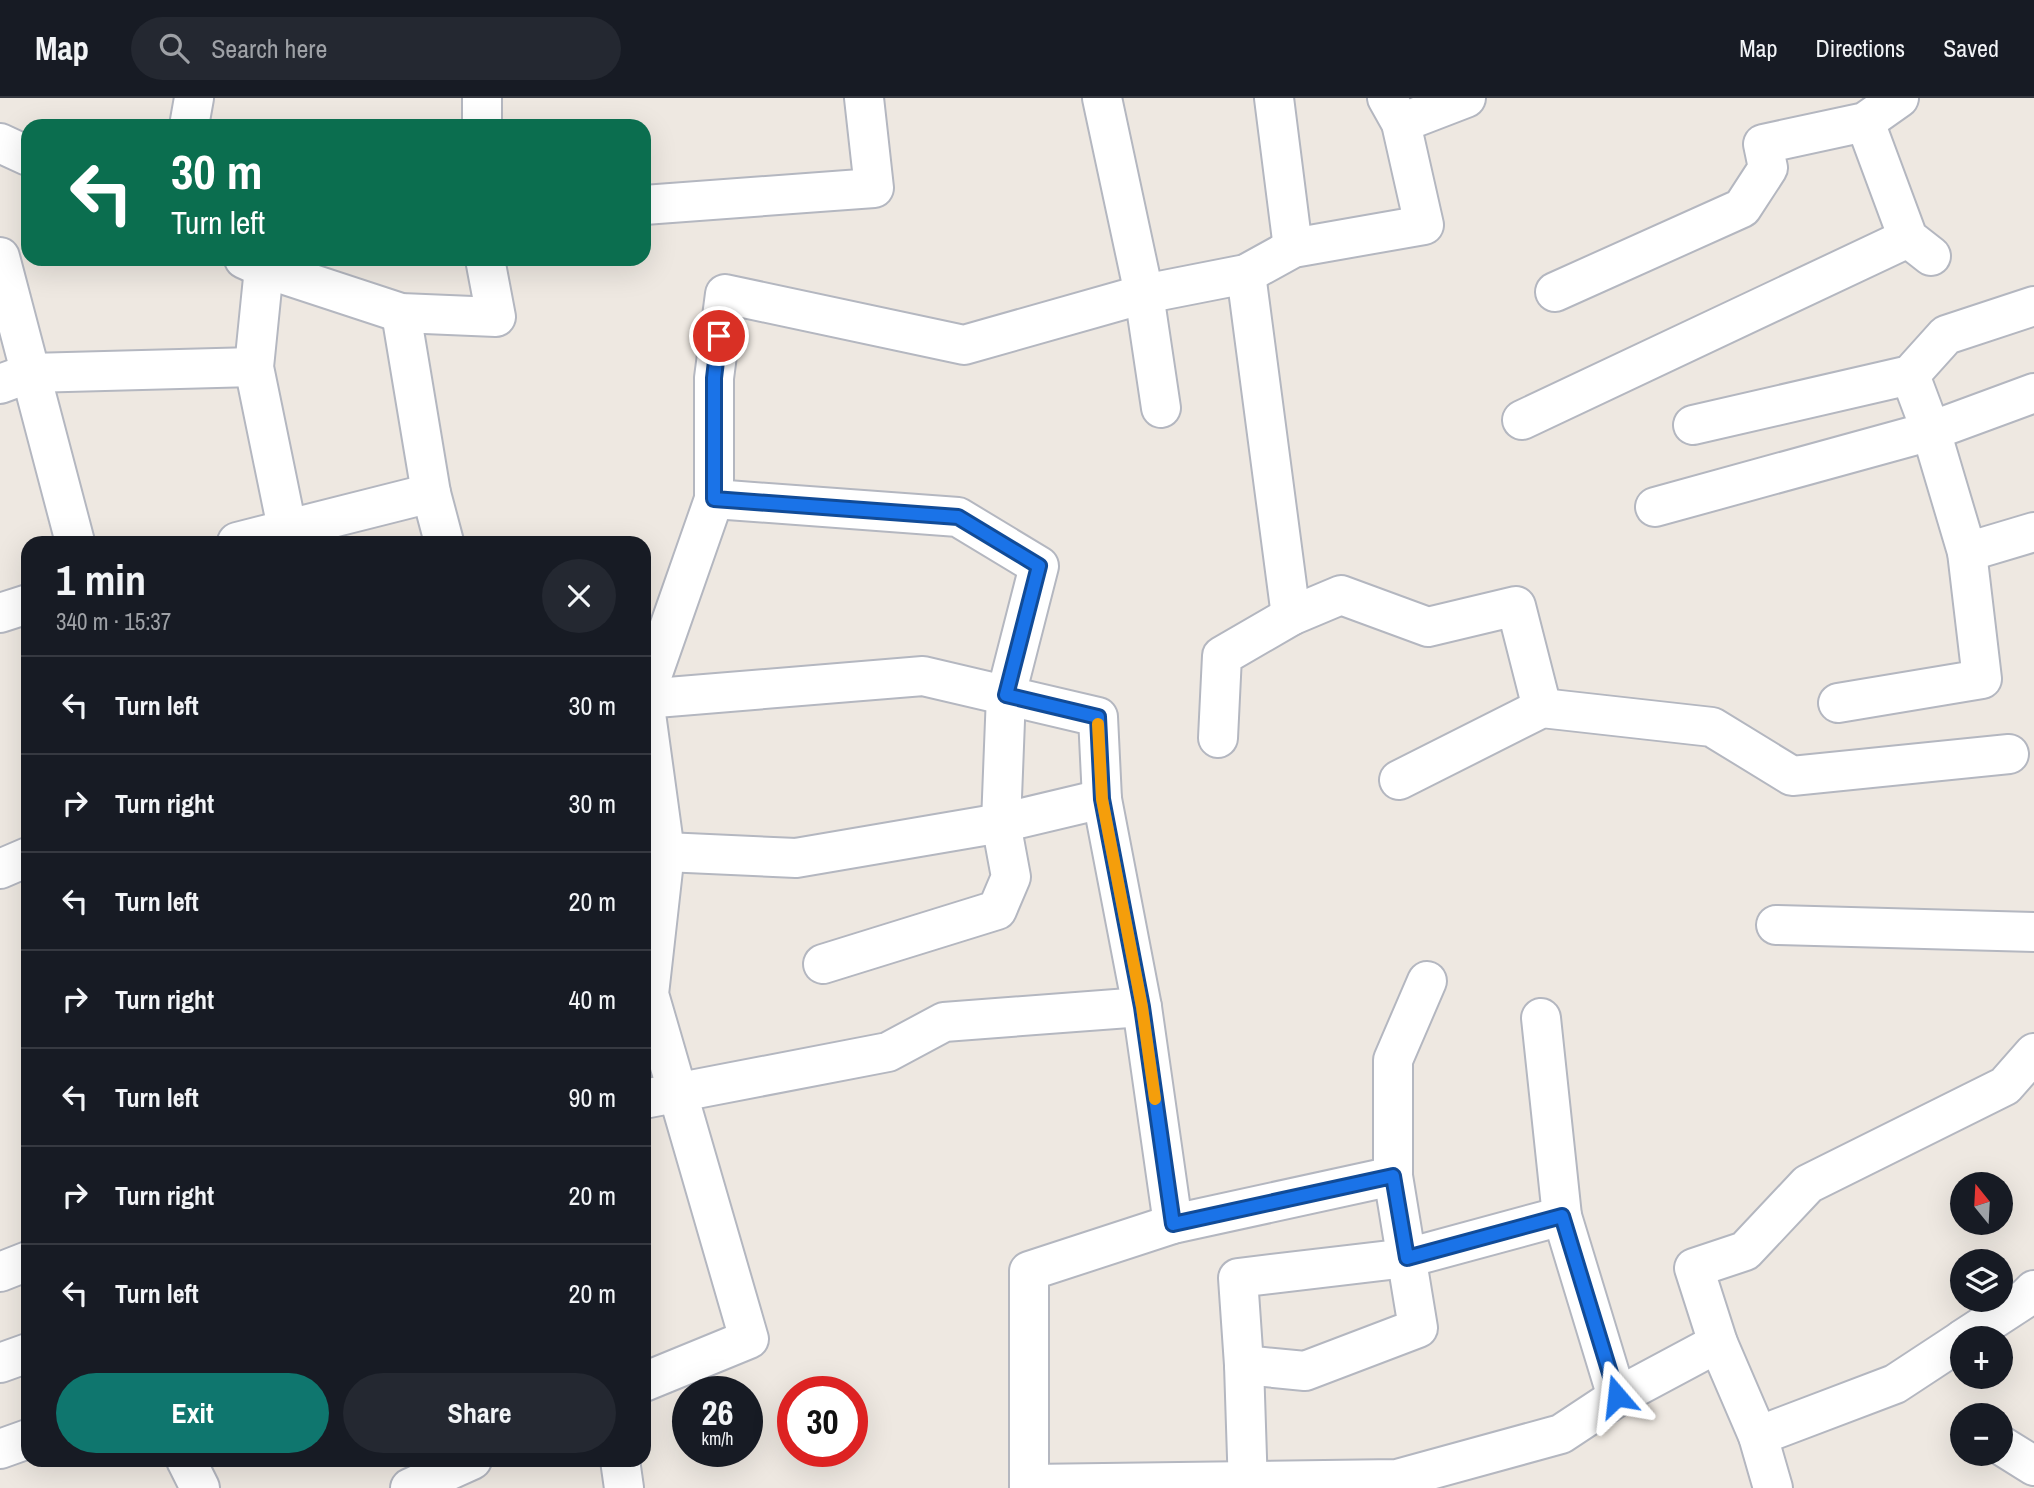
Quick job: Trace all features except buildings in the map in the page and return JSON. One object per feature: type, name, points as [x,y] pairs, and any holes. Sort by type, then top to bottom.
[{"type":"street","points":[[190,119],[194,98]]},
{"type":"street","points":[[481,119],[482,98]]},
{"type":"street","points":[[651,204],[874,188],[864,98]]},
{"type":"street","points":[[1102,98],[1144,294],[1161,408]]},
{"type":"street","points":[[1274,98],[1293,248]]},
{"type":"street","points":[[651,679],[714,499],[714,378],[725,295],[964,345],[1144,294],[1246,274],[1293,248],[1424,225],[1394,111],[1466,98]]},
{"type":"street","points":[[1555,292],[1742,208],[1768,168],[1763,144],[1865,122],[1899,98]]},
{"type":"street","points":[[1522,421],[1919,247],[1865,122]]},
{"type":"street","points":[[0,143],[21,153]]},
{"type":"street","points":[[21,251],[0,257],[15,379],[73,536]]},
{"type":"street","points":[[254,266],[254,367],[287,528]]},
{"type":"street","points":[[260,266],[401,313],[496,317],[486,266]]},
{"type":"street","points":[[1246,274],[1291,616]]},
{"type":"street","points":[[1693,425],[1910,375],[1946,335],[2034,306]]},
{"type":"street","points":[[401,313],[431,493],[442,536]]},
{"type":"street","points":[[15,379],[254,367]]},
{"type":"street","points":[[1838,703],[1982,680],[1967,552],[1931,431],[1910,375]]},
{"type":"street","points":[[1655,507],[1931,431],[2034,393]]},
{"type":"street","points":[[258,536],[431,493]]},
{"type":"street","points":[[714,499],[958,517],[1039,566],[1006,695],[1000,823],[1011,877],[997,910],[823,964]]},
{"type":"street","points":[[1967,552],[2034,532]]},
{"type":"street","points":[[1218,738],[1222,656],[1291,616],[1341,595],[1428,626],[1516,607],[1542,708]]},
{"type":"street","points":[[0,613],[21,606]]},
{"type":"street","points":[[651,698],[923,676],[1098,717],[1102,799],[1142,1007],[1173,1224]]},
{"type":"street","points":[[1398,780],[1542,708],[1712,727],[1792,776],[2008,754]]},
{"type":"street","points":[[651,750],[665,852],[651,977]]},
{"type":"street","points":[[665,852],[796,858],[1000,823],[1102,799]]},
{"type":"street","points":[[0,869],[21,860]]},
{"type":"street","points":[[1776,925],[2034,932]]},
{"type":"street","points":[[1244,1365],[1305,1371],[1418,1328],[1393,1176],[1393,1060],[1427,981]]},
{"type":"street","points":[[661,1095],[888,1052],[944,1023],[1142,1007]]},
{"type":"street","points":[[651,1012],[661,1095],[749,1339],[651,1379]]},
{"type":"street","points":[[1541,1018],[1562,1216],[1617,1396]]},
{"type":"street","points":[[1773,1488],[1758,1436],[1718,1343],[1694,1268],[1745,1251],[1808,1184],[2005,1086],[2034,1053]]},
{"type":"street","points":[[1393,1176],[1173,1224],[1029,1271],[1029,1486],[1399,1484],[1561,1434],[1617,1396],[1718,1343]]},
{"type":"street","points":[[1247,1485],[1244,1365],[1238,1278],[1407,1258],[1562,1216]]},
{"type":"street","points":[[0,1272],[21,1264]]},
{"type":"street","points":[[1986,1326],[2031,1302]]},
{"type":"street","points":[[1758,1436],[1895,1384],[1950,1347]]},
{"type":"street","points":[[0,1363],[21,1356]]},
{"type":"street","points":[[0,1449],[21,1442]]},
{"type":"street","points":[[2013,1453],[2034,1466]]},
{"type":"street","points":[[415,1477],[449,1467]]},
{"type":"street","points":[[621,1467],[624,1488]]},
{"type":"slow traffic","points":[[1098,724],[1102,799],[1142,1007],[1155,1099]]},
{"type":"route","points":[[719,336],[714,378],[714,499],[958,517],[1039,566],[1006,695],[1098,717],[1102,799],[1142,1007],[1173,1224],[1393,1176],[1407,1258],[1562,1216],[1617,1396]]}]
